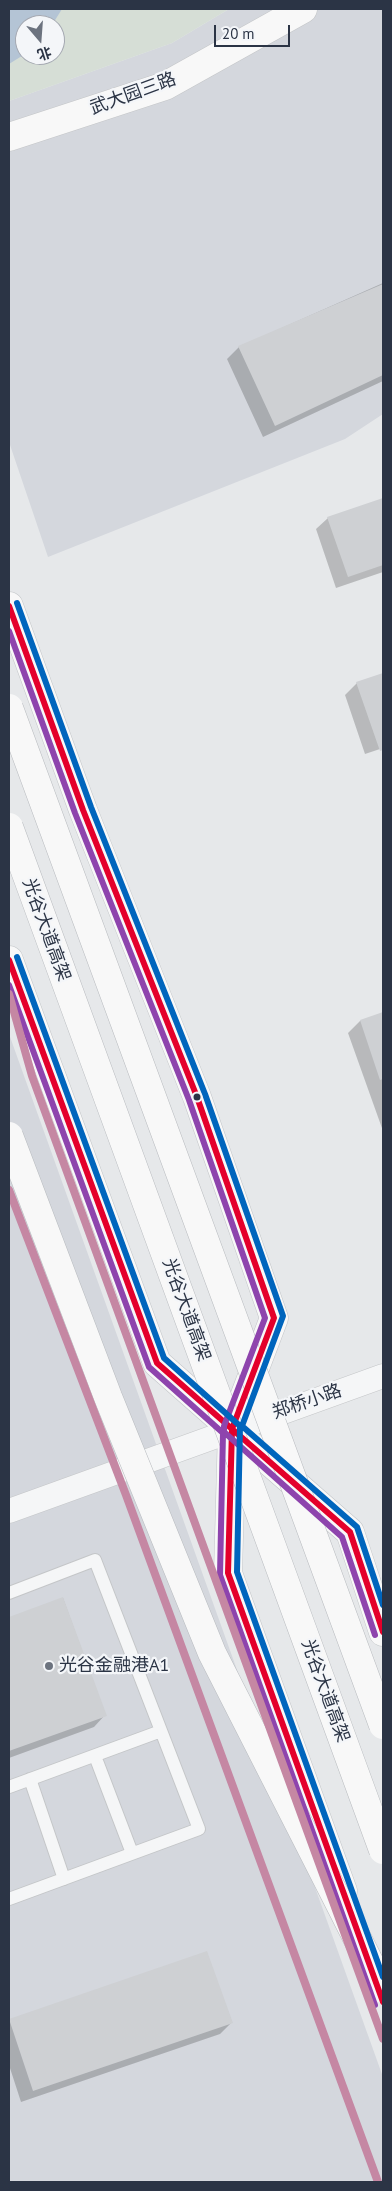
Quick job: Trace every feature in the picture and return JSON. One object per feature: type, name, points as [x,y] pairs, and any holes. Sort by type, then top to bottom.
[{"type":"main road","name":"武大园三路","points":[[9,137],[165,86],[303,9]]},
{"type":"main road","points":[[9,606],[83,810],[197,1097],[274,1318],[232,1429],[228,1573],[383,2002]]},
{"type":"main road","points":[[9,708],[383,1725]]},
{"type":"main road","name":"光谷大道高架","points":[[9,827],[383,1850]]},
{"type":"main road","points":[[9,960],[157,1363],[350,1532],[383,1632]]},
{"type":"main road","points":[[9,1136],[108,1397],[212,1653],[383,1989]]},
{"type":"street","name":"郑桥小路","points":[[9,1511],[383,1376]]},
{"type":"lane","points":[[9,1593],[95,1560],[198,1829],[9,1899]]},
{"type":"lane","points":[[9,1787],[161,1731]]},
{"type":"lane","points":[[95,1756],[132,1854]]},
{"type":"lane","points":[[30,1779],[64,1878]]},
{"type":"shaded area","points":[[9,9],[229,9],[172,43],[9,101]]},
{"type":"shaded area","points":[[229,9],[383,9],[383,414],[345,439],[48,557],[9,442],[9,101],[172,43]]},
{"type":"shaded area","points":[[9,1034],[383,2077],[383,2182],[9,2182]]},
{"type":"water","points":[[9,9],[62,9],[58,15],[15,15],[15,60],[9,64]]},
{"type":"building","points":[[383,284],[383,375],[275,426],[238,346]]},
{"type":"building","points":[[383,498],[383,565],[348,577],[327,517]]},
{"type":"building","points":[[383,673],[383,750],[380,751],[356,682]]},
{"type":"building","points":[[383,1012],[383,1079],[380,1080],[360,1020]]},
{"type":"building","name":"光谷金融港A1","points":[[63,1597],[107,1716],[9,1751],[9,1617]]},
{"type":"building","points":[[207,1951],[233,2023],[33,2091],[9,2019]]},
{"type":"transit line","points":[[17,603],[91,807],[205,1094],[283,1316],[242,1426],[357,1527],[383,1605]]},
{"type":"transit line","points":[[9,606],[83,810],[197,1097],[274,1318],[232,1429],[350,1532],[383,1632]]},
{"type":"transit line","points":[[9,631],[75,813],[189,1100],[265,1318],[224,1426],[224,1432],[342,1537],[375,1635]]},
{"type":"transit line","points":[[17,957],[164,1358],[240,1426],[237,1572],[383,1977]]},
{"type":"transit line","points":[[9,960],[157,1363],[232,1429],[228,1573],[383,2002]]},
{"type":"transit line","points":[[9,985],[149,1367],[223,1433],[220,1575],[375,2005]]},
{"type":"transit line","points":[[9,994],[32,1076],[383,2039]]},
{"type":"transit line","points":[[9,1190],[126,1495],[378,2182]]},
{"type":"place","name":"光谷金融港A1","points":[[49,1666]]}]
